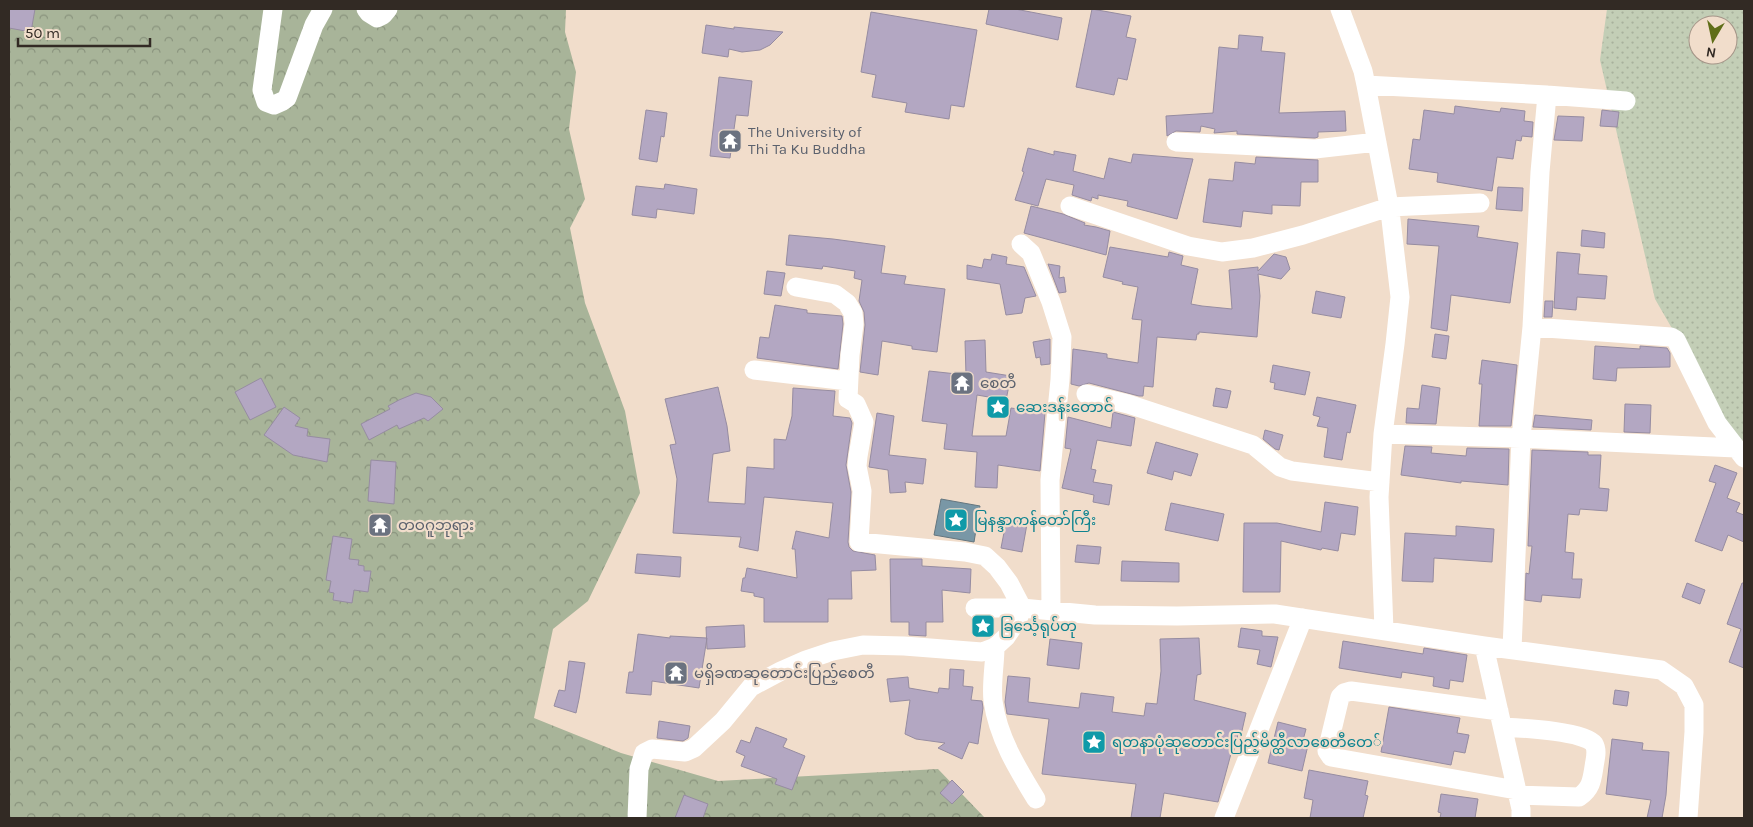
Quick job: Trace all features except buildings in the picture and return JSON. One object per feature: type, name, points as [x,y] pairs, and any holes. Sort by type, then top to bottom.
[{"type":"street","points":[[273,9],[262,90],[266,102],[274,105],[287,98],[306,44],[323,9]]},
{"type":"street","points":[[366,9],[377,18],[388,9]]},
{"type":"street","points":[[1340,9],[1363,71],[1366,85],[1389,207],[1400,296],[1383,434],[1380,482],[1379,532],[1384,630]]},
{"type":"street","points":[[1366,85],[1626,101]]},
{"type":"street","points":[[1512,649],[1521,438],[1532,327],[1538,208],[1547,95]]},
{"type":"street","points":[[1176,142],[1315,149],[1377,142]]},
{"type":"street","points":[[1070,206],[1179,243],[1222,252],[1253,248],[1303,235],[1389,207],[1480,203]]},
{"type":"street","points":[[1021,244],[1032,253],[1062,338],[1060,380],[1050,480],[1051,611]]},
{"type":"street","points":[[637,818],[639,769],[644,753],[652,749],[685,752],[694,748],[723,721],[751,687],[806,660],[833,651],[863,645],[982,652],[995,647],[1006,637],[1018,619],[1022,608],[1009,583],[997,567],[985,556],[964,552],[859,542],[862,491],[857,466],[864,422],[856,404],[848,399],[854,324],[853,313],[847,303],[835,294],[796,287]]},
{"type":"street","points":[[1532,327],[1671,337],[1676,340],[1717,423],[1740,453]]},
{"type":"street","points":[[754,370],[848,381]]},
{"type":"street","points":[[1086,394],[1128,404],[1253,445],[1280,467],[1292,471],[1380,482]]},
{"type":"street","points":[[1383,434],[1521,438],[1740,453]]},
{"type":"street","points":[[975,608],[1022,608],[1095,615],[1275,614],[1484,646],[1661,670],[1684,686],[1694,705],[1688,818]]},
{"type":"street","points":[[1224,818],[1302,618]]},
{"type":"street","points":[[1484,646],[1517,792],[1521,818]]},
{"type":"street","points":[[995,647],[993,700],[1012,761],[1036,799]]},
{"type":"street","points":[[1351,692],[1501,719],[1572,734],[1593,742],[1597,750],[1591,786],[1579,797],[1517,792],[1331,757],[1327,751],[1340,697],[1344,693],[1351,692]]},
{"type":"green space","points":[[9,9],[566,9],[565,32],[576,72],[569,129],[585,199],[570,228],[585,303],[625,411],[640,493],[588,601],[553,629],[534,718],[621,753],[718,781],[938,769],[985,818],[9,818]]},
{"type":"green space","points":[[1607,9],[1744,9],[1744,453],[1655,299],[1600,60]]},
{"type":"water","name":"မြနန္ဒာကန်တော်ကြီး","points":[[941,499],[980,506],[974,542],[934,535]]},
{"type":"place","name":"The University of Thi Ta Ku Buddha","points":[[730,141]]},
{"type":"place","name":"စေတီ","points":[[962,383]]},
{"type":"place","name":"ဆေးဒန်းတောင်","points":[[998,407]]},
{"type":"place","name":"မြနန္ဒာကန်တော်ကြီး","points":[[956,520]]},
{"type":"place","name":"တဝဂူဘုရား","points":[[380,525]]},
{"type":"place","name":"ခြင်္သေ့ရုပ်တု","points":[[983,626]]},
{"type":"place","name":"မရှိခဏဆုတောင်းပြည့်စေတီ","points":[[676,673]]},
{"type":"place","name":"ရတနာပုံဆုတောင်းပြည့်မိတ္ထီလာစေတီတေ်","points":[[1094,742]]}]
